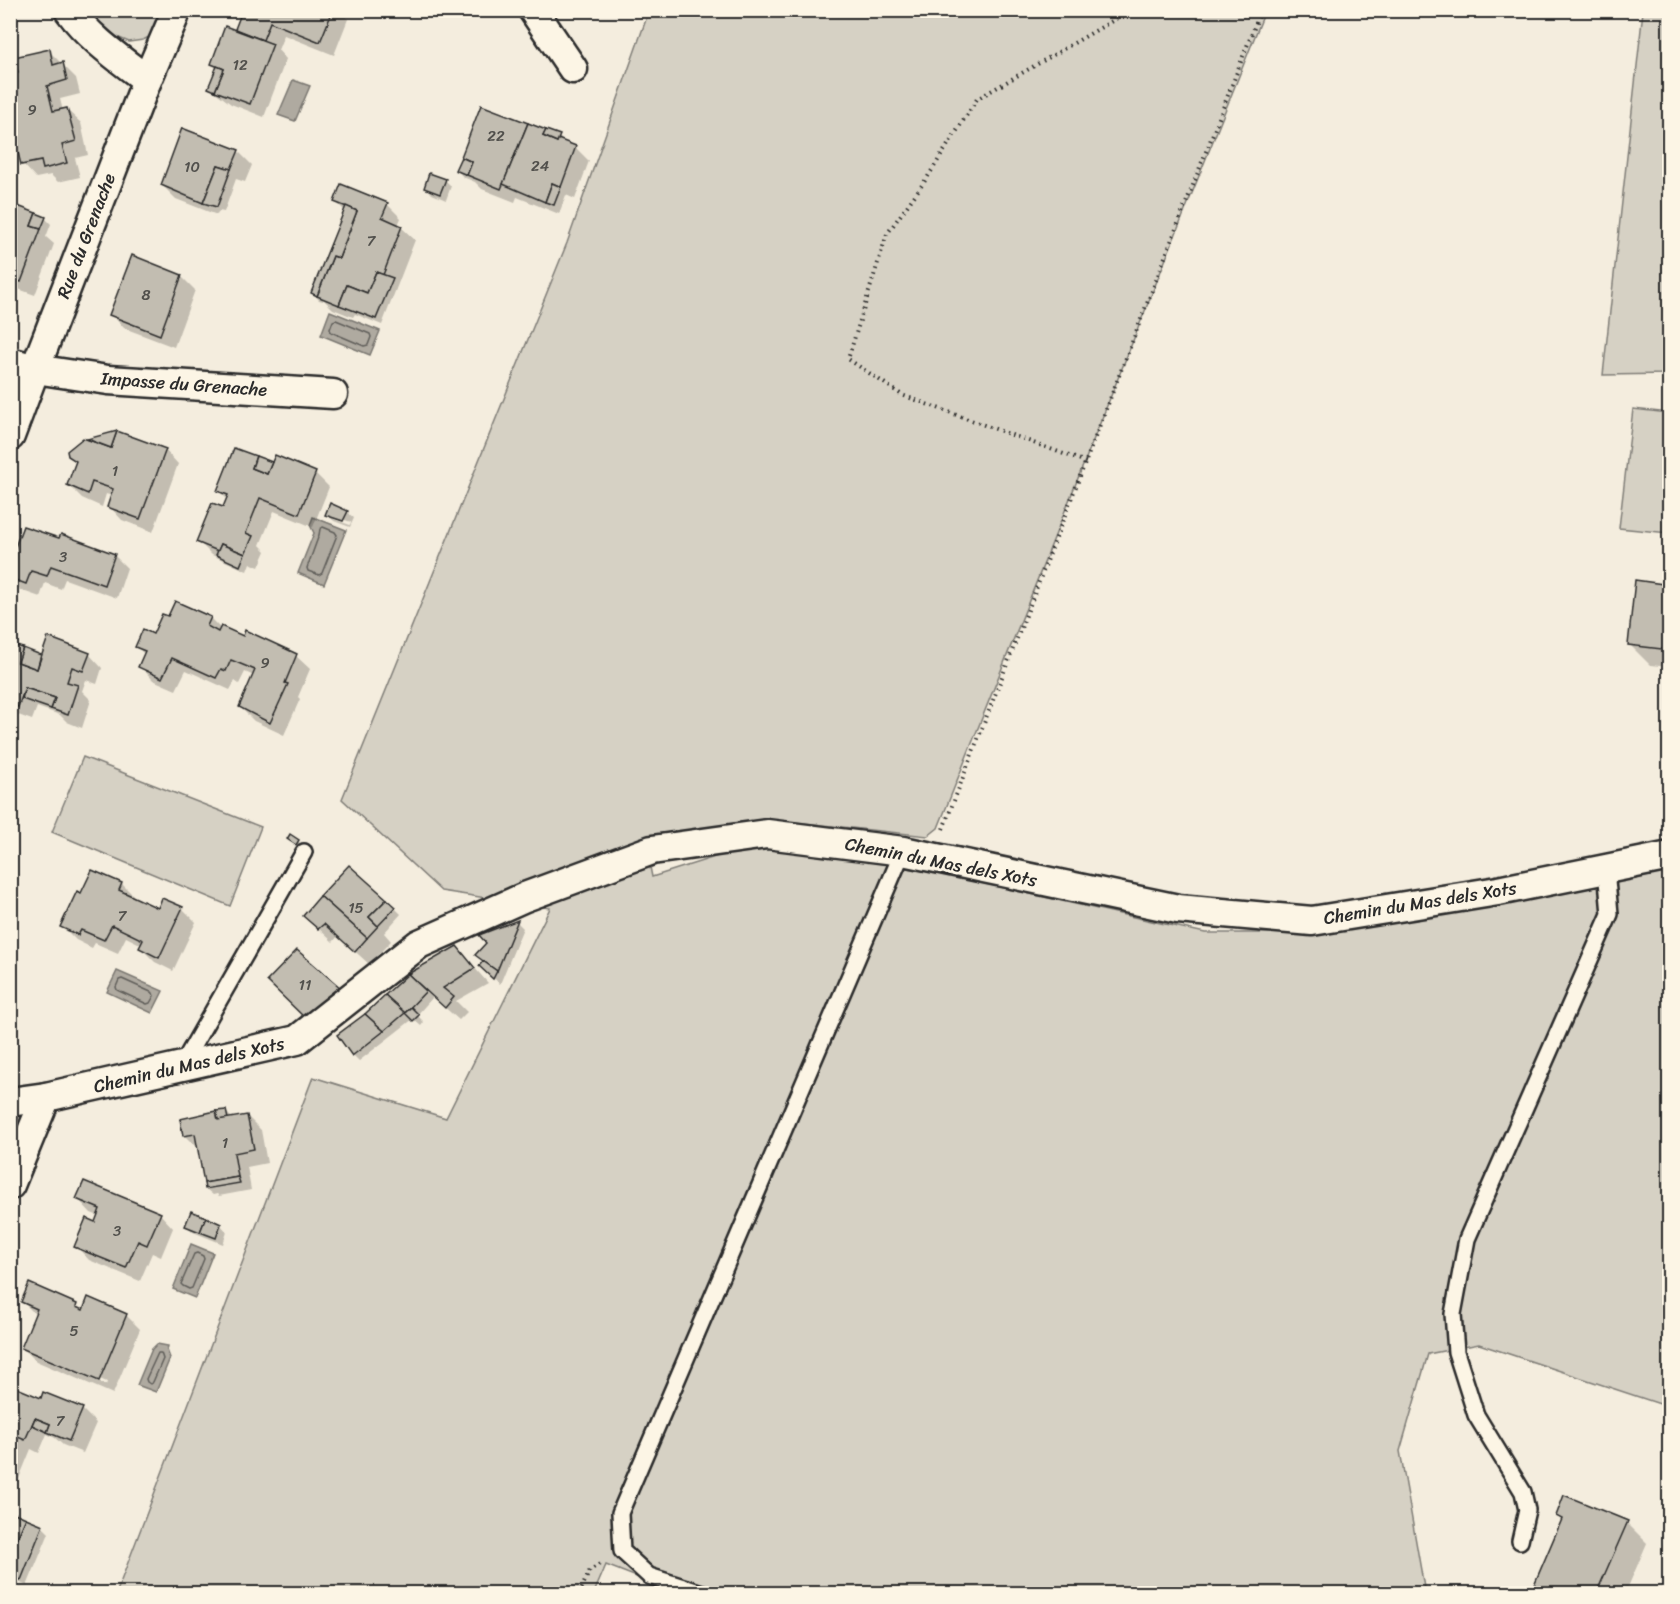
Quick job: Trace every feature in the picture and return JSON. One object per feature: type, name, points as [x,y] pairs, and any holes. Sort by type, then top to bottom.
[{"type":"street","points":[[69,10],[76,21],[147,80]]},
{"type":"street","name":"Rue du Grenache","points":[[10,436],[23,365],[174,17],[175,10]]},
{"type":"street","points":[[533,10],[573,69]]},
{"type":"street","name":"Impasse du Grenache","points":[[23,365],[108,380],[333,394]]},
{"type":"street","name":"Chemin du Mas dels Xots","points":[[10,1102],[46,1097],[297,1040],[419,944],[525,897],[652,850],[767,834],[903,851],[1178,909],[1312,921],[1498,891],[1670,856]]},
{"type":"street","points":[[10,1185],[46,1097]]},
{"type":"lane","points":[[705,1593],[649,1576],[622,1551],[620,1514],[903,851]]},
{"type":"lane","points":[[182,1066],[304,852]]},
{"type":"lane","points":[[1520,1541],[1527,1510],[1525,1501],[1522,1492],[1476,1415],[1456,1352],[1453,1314],[1467,1239],[1610,914],[1606,869]]},
{"type":"path","points":[[1086,462],[902,395],[848,359],[886,234],[927,178],[976,99],[1131,10]]},
{"type":"path","points":[[932,858],[1261,10]]},
{"type":"path","points":[[579,1593],[590,1570],[622,1551]]},
{"type":"shaded area","points":[[102,11],[164,11],[153,35],[143,40],[129,42],[107,33],[93,19]]},
{"type":"shaded area","points":[[649,11],[1265,11],[938,828],[928,836],[765,819],[644,837],[652,877],[759,843],[936,873],[1205,933],[1332,933],[1669,870],[1669,1407],[1479,1344],[1428,1354],[1400,1451],[1425,1593],[680,1594],[606,1565],[594,1593],[116,1594],[313,1077],[446,1118],[550,908],[441,891],[342,799],[567,243]]},
{"type":"shaded area","points":[[1643,11],[1669,11],[1669,374],[1603,375]]},
{"type":"shaded area","points":[[1633,409],[1669,413],[1669,533],[1619,528]]},
{"type":"shaded area","points":[[83,757],[261,827],[230,906],[52,832]]},
{"type":"water","points":[[293,80],[310,86],[295,121],[278,115]]},
{"type":"water","points":[[330,311],[380,331],[370,355],[321,335]]},
{"type":"water","points":[[313,517],[346,530],[324,584],[298,573],[314,533],[310,525]]},
{"type":"water","points":[[117,971],[163,991],[152,1013],[107,992]]},
{"type":"water","points":[[191,1244],[213,1253],[195,1298],[173,1289]]},
{"type":"water","points":[[157,1344],[168,1346],[170,1358],[156,1392],[137,1385],[152,1349]]},
{"type":"building","points":[[248,10],[333,10],[320,42],[270,22],[263,40],[235,29],[242,11],[247,13]]},
{"type":"building","points":[[225,26],[273,44],[250,104],[215,91],[224,69],[211,64]]},
{"type":"building","points":[[50,49],[53,65],[63,62],[67,80],[47,86],[53,111],[67,108],[76,141],[62,145],[67,163],[43,169],[41,161],[21,165],[15,140],[10,141],[10,108],[15,107],[10,88],[10,74],[18,72],[14,57]]},
{"type":"building","points":[[217,66],[224,69],[215,91],[208,88]]},
{"type":"building","points":[[481,105],[528,123],[501,189],[467,175],[472,162],[461,157]]},
{"type":"building","points":[[528,123],[546,130],[543,136],[576,146],[561,187],[552,183],[545,202],[503,184]]},
{"type":"building","points":[[182,128],[239,150],[231,169],[218,165],[203,203],[161,185]]},
{"type":"building","points":[[546,130],[560,135],[557,142],[543,136]]},
{"type":"building","points":[[461,157],[472,162],[467,175],[455,170]]},
{"type":"building","points":[[218,165],[231,169],[217,207],[203,203]]},
{"type":"building","points":[[429,173],[446,179],[440,194],[424,188]]},
{"type":"building","points":[[552,183],[561,187],[554,205],[545,202]]},
{"type":"building","points":[[341,184],[388,203],[382,217],[402,226],[383,275],[376,272],[367,293],[347,285],[339,305],[317,296],[333,256],[339,258],[357,211],[334,202]]},
{"type":"building","points":[[10,203],[36,213],[31,226],[41,229],[21,282],[10,278]]},
{"type":"building","points":[[346,206],[357,211],[339,258],[333,256],[317,296],[311,293]]},
{"type":"building","points":[[36,213],[46,217],[41,229],[31,226]]},
{"type":"building","points":[[132,255],[182,275],[160,335],[109,315]]},
{"type":"building","points":[[376,272],[393,278],[376,319],[339,305],[347,285],[367,293]]},
{"type":"building","points":[[117,431],[166,449],[140,519],[107,507],[113,489],[92,482],[88,494],[67,485],[76,461],[68,456],[67,451],[83,438],[111,448]]},
{"type":"building","points":[[117,431],[111,448],[87,439]]},
{"type":"building","points":[[234,448],[256,456],[252,468],[267,474],[275,455],[316,472],[299,514],[260,498],[246,533],[253,536],[245,554],[221,544],[218,551],[196,542],[212,503],[223,507],[228,495],[217,491]]},
{"type":"building","points":[[256,456],[272,462],[267,474],[252,468]]},
{"type":"building","points":[[330,503],[348,511],[343,521],[325,515]]},
{"type":"building","points":[[23,526],[59,538],[61,534],[115,554],[104,585],[51,566],[47,576],[31,571],[26,584],[10,578],[10,560]]},
{"type":"building","points":[[221,544],[245,554],[240,566],[216,555]]},
{"type":"building","points":[[1635,580],[1670,585],[1670,650],[1628,645]]},
{"type":"building","points":[[175,601],[211,617],[207,626],[218,632],[221,626],[243,636],[245,630],[297,654],[285,683],[288,684],[270,723],[239,707],[255,670],[231,660],[226,671],[221,669],[216,678],[172,658],[162,678],[138,667],[145,651],[135,647],[143,629],[153,634],[162,614],[168,616]]},
{"type":"building","points":[[48,637],[90,653],[83,671],[72,667],[67,682],[78,685],[68,715],[51,709],[55,698],[25,688],[18,707],[10,705],[10,644],[23,648],[18,662],[37,669]]},
{"type":"building","points":[[23,648],[41,655],[37,669],[18,662]]},
{"type":"building","points":[[25,688],[55,698],[51,709],[22,699]]},
{"type":"building","points":[[290,834],[299,840],[296,845],[287,839]]},
{"type":"building","points":[[349,865],[387,899],[369,917],[378,926],[367,938],[320,896]]},
{"type":"building","points":[[92,870],[122,883],[119,890],[158,908],[162,898],[183,907],[159,958],[139,948],[143,940],[112,925],[104,940],[81,930],[78,935],[60,927],[77,891],[81,893]]},
{"type":"building","points":[[320,896],[367,938],[355,952],[324,924],[318,929],[303,916]]},
{"type":"building","points":[[387,899],[396,907],[378,926],[369,917]]},
{"type":"building","points":[[518,920],[497,971],[475,955],[486,943],[479,935]]},
{"type":"building","points":[[457,946],[475,968],[443,988],[454,997],[445,1008],[408,974]]},
{"type":"building","points":[[297,950],[342,989],[306,1019],[267,981]]},
{"type":"building","points":[[483,961],[497,971],[493,979],[479,966]]},
{"type":"building","points":[[408,974],[426,991],[405,1013],[385,995]]},
{"type":"building","points":[[385,995],[405,1013],[384,1031],[365,1014]]},
{"type":"building","points":[[411,1007],[419,1015],[413,1021],[405,1013]]},
{"type":"building","points":[[365,1014],[384,1031],[352,1056],[337,1035]]},
{"type":"building","points":[[226,1110],[228,1119],[218,1120],[216,1111]]},
{"type":"building","points":[[216,1111],[218,1120],[247,1115],[254,1149],[234,1153],[238,1177],[204,1183],[195,1134],[183,1136],[180,1119]]},
{"type":"building","points":[[238,1177],[240,1183],[205,1189],[204,1183]]},
{"type":"building","points":[[84,1181],[161,1213],[147,1245],[138,1241],[126,1268],[74,1247],[86,1218],[95,1222],[100,1209],[76,1199]]},
{"type":"building","points":[[191,1211],[206,1217],[200,1232],[185,1226]]},
{"type":"building","points":[[206,1217],[221,1224],[216,1238],[200,1232]]},
{"type":"building","points":[[29,1283],[77,1304],[76,1307],[83,1310],[88,1297],[127,1314],[99,1381],[21,1348],[37,1309],[21,1302]]},
{"type":"building","points":[[10,1385],[41,1398],[43,1392],[83,1408],[69,1441],[47,1432],[50,1424],[35,1418],[25,1440],[18,1437],[10,1453]]},
{"type":"building","points":[[35,1418],[50,1424],[47,1432],[32,1425]]},
{"type":"building","points":[[1564,1495],[1628,1521],[1596,1594],[1535,1594],[1531,1592],[1562,1519],[1556,1516]]},
{"type":"building","points":[[10,1511],[26,1518],[10,1555]]},
{"type":"building","points":[[26,1518],[43,1525],[21,1580],[10,1576],[10,1555]]}]
